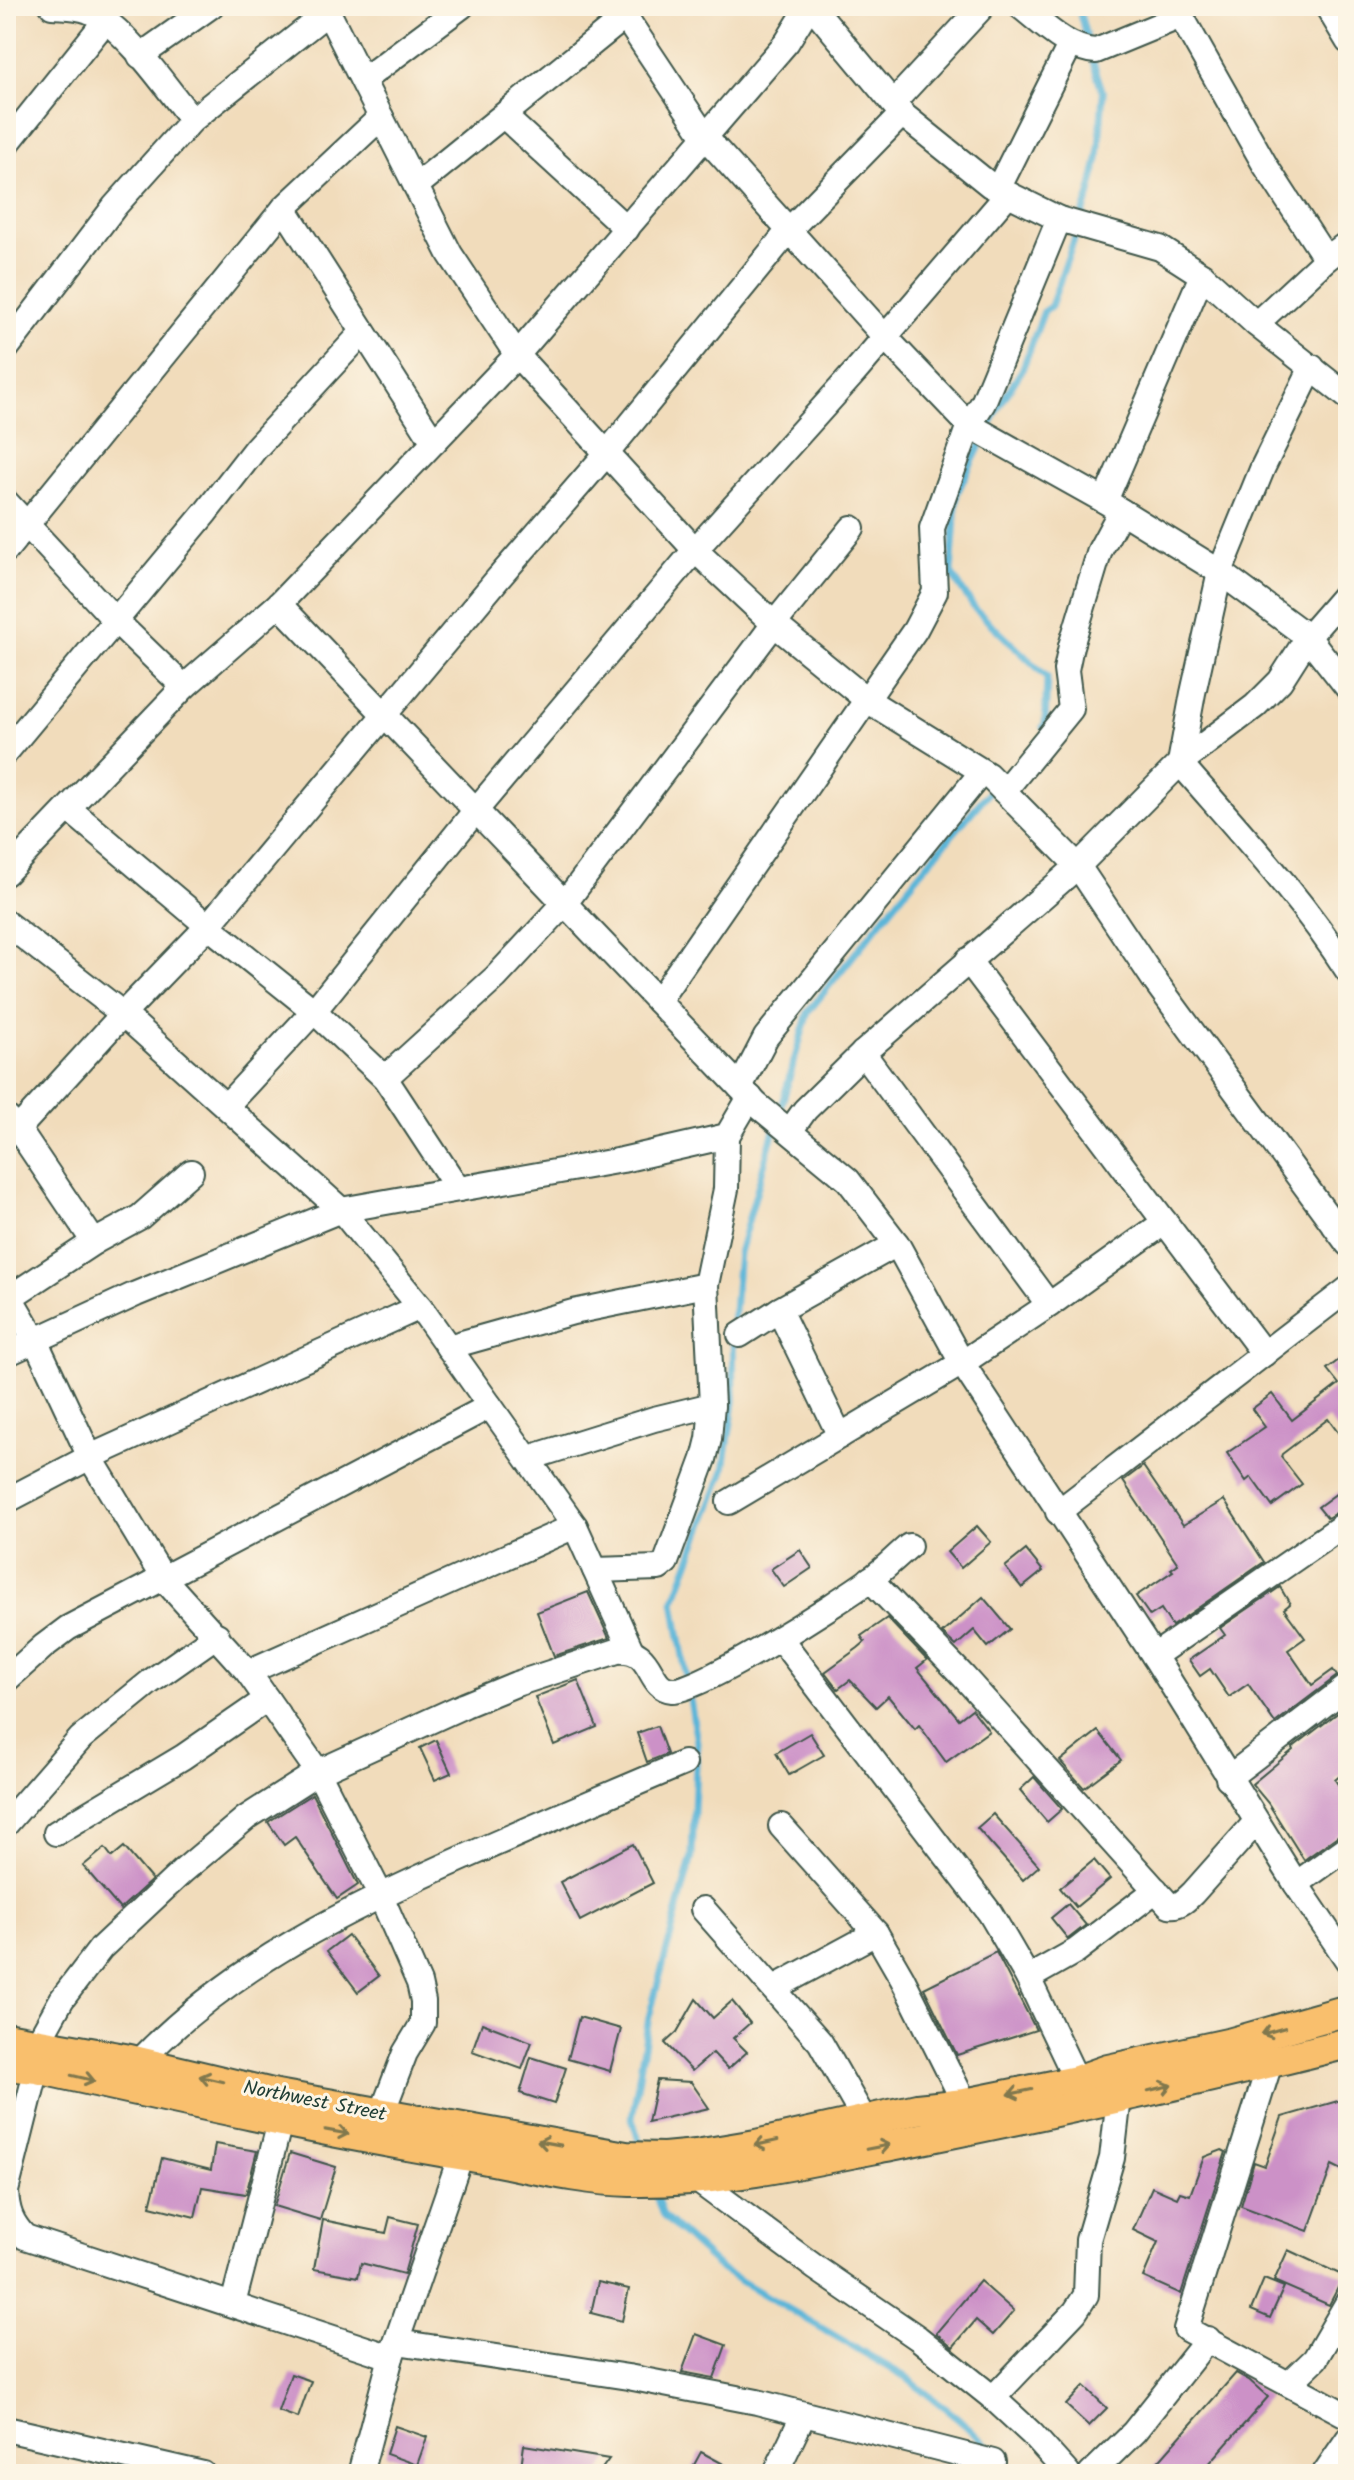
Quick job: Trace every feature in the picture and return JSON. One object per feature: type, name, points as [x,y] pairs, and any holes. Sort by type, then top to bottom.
[{"type":"main road","points":[[664,2170],[756,2145],[917,2109],[965,2104],[1077,2081],[1108,2070],[1232,2043],[1348,2010]]},
{"type":"main road","name":"Northwest Street","points":[[6,2038],[38,2055],[280,2122],[461,2155],[626,2169]]},
{"type":"main road","points":[[626,2169],[664,2170],[697,2180],[808,2161],[1119,2097],[1348,2043]]},
{"type":"main road","name":"Northwest Street","points":[[6,2065],[38,2055],[139,2062],[277,2095],[382,2113],[626,2169]]},
{"type":"street","points":[[52,6],[74,6],[106,20],[192,120]]},
{"type":"street","points":[[140,56],[211,6]]},
{"type":"street","points":[[363,80],[462,6]]},
{"type":"street","points":[[6,873],[184,687],[279,604],[517,355],[787,42],[810,6],[898,108],[963,165],[1003,191],[1064,221],[1160,248],[1202,275],[1256,324],[1348,397]]},
{"type":"street","points":[[94,1242],[12,1123],[208,926],[607,453],[790,229],[898,108],[983,6]]},
{"type":"street","points":[[1020,6],[1070,45],[1096,51],[1180,11],[1265,165],[1326,259]]},
{"type":"street","points":[[1327,6],[1348,41]]},
{"type":"street","points":[[6,349],[115,206],[192,120],[325,9],[450,254],[517,355],[695,550],[774,624],[867,700],[994,782],[1078,866],[1155,981],[1348,1244]]},
{"type":"street","points":[[416,186],[504,116],[622,11],[706,138],[885,337],[970,426],[1113,506],[1220,572],[1308,637],[1348,688]]},
{"type":"street","points":[[6,145],[106,20]]},
{"type":"street","points":[[227,1105],[314,1011],[476,810],[695,550],[885,337],[1003,191],[1070,45]]},
{"type":"street","points":[[504,116],[627,229]]},
{"type":"street","points":[[6,550],[284,208],[381,117]]},
{"type":"street","points":[[284,208],[434,442]]},
{"type":"street","points":[[658,1001],[932,601],[935,592],[932,528],[970,426],[1064,221]]},
{"type":"street","points":[[1256,324],[1326,259],[1348,243]]},
{"type":"street","points":[[595,1570],[659,1568],[666,1562],[704,1459],[712,1405],[706,1285],[726,1189],[727,1136],[749,1096],[766,1037],[994,782],[1071,709],[1066,670],[1113,506],[1202,275]]},
{"type":"street","points":[[6,752],[255,449],[363,332]]},
{"type":"street","points":[[1180,763],[1220,572],[1263,467],[1312,367]]},
{"type":"street","points":[[6,502],[116,621],[184,687]]},
{"type":"street","points":[[385,1078],[496,977],[565,903],[774,624],[852,528]]},
{"type":"street","points":[[789,1130],[863,1053],[1078,866],[1180,763],[1231,726],[1272,689],[1308,637],[1348,591]]},
{"type":"street","points":[[279,604],[749,1096],[848,1180],[897,1244],[962,1363],[1154,1656],[1296,1884],[1347,1957]]},
{"type":"street","points":[[1180,763],[1262,857],[1348,971]]},
{"type":"street","points":[[69,809],[314,1011],[385,1078],[458,1189]]},
{"type":"street","points":[[6,923],[123,1014],[341,1210],[420,1307],[575,1526],[631,1650],[641,1656],[663,1687],[686,1688],[780,1638],[870,1579],[909,1546]]},
{"type":"street","points":[[968,960],[1264,1354]]},
{"type":"street","points":[[863,1053],[1049,1305]]},
{"type":"street","points":[[6,1354],[136,1294],[341,1210],[622,1160],[727,1136]]},
{"type":"street","points":[[191,1172],[140,1217],[9,1293],[35,1340],[90,1457],[163,1578],[248,1672],[318,1772],[380,1894],[419,1983],[423,2001],[423,2023],[405,2053],[382,2113]]},
{"type":"street","points":[[729,1502],[962,1363],[1165,1222]]},
{"type":"street","points":[[740,1335],[897,1244]]},
{"type":"street","points":[[448,1347],[573,1312],[706,1285]]},
{"type":"street","points":[[1058,1512],[1348,1289]]},
{"type":"street","points":[[6,1501],[90,1457],[420,1307]]},
{"type":"street","points":[[779,1310],[840,1436]]},
{"type":"street","points":[[529,1458],[654,1419],[712,1405]]},
{"type":"street","points":[[6,1680],[68,1628],[490,1406]]},
{"type":"street","points":[[1154,1656],[1348,1522]]},
{"type":"street","points":[[248,1672],[575,1526]]},
{"type":"street","points":[[870,1579],[964,1677],[1169,1905],[1183,1902],[1256,1822]]},
{"type":"street","points":[[6,1824],[81,1738],[150,1682],[217,1635]]},
{"type":"street","points":[[780,1638],[990,1913],[1028,1978],[1077,2081]]},
{"type":"street","points":[[631,1650],[617,1651],[516,1684],[318,1772],[246,1818],[127,1922],[101,1948],[62,1999],[38,2055],[6,2191],[12,2224],[25,2237],[233,2304],[394,2350],[628,2377],[804,2414],[993,2462]]},
{"type":"street","points":[[1228,1778],[1348,1686]]},
{"type":"street","points":[[56,1833],[183,1757],[267,1699]]},
{"type":"street","points":[[139,2062],[181,2021],[252,1968],[380,1894],[684,1763]]},
{"type":"street","points":[[781,1826],[876,1933],[965,2104]]},
{"type":"street","points":[[1296,1884],[1348,1847]]},
{"type":"street","points":[[1028,1978],[1076,1951],[1156,1890]]},
{"type":"street","points":[[703,1909],[820,2042],[865,2121]]},
{"type":"street","points":[[774,1988],[876,1933]]},
{"type":"street","points":[[1270,2063],[1186,2329],[1348,2416]]},
{"type":"street","points":[[993,2398],[1075,2312],[1086,2295],[1088,2240],[1112,2158],[1119,2097]]},
{"type":"street","points":[[233,2304],[280,2122]]},
{"type":"street","points":[[360,2474],[394,2350],[461,2155]]},
{"type":"street","points":[[697,2180],[918,2338],[993,2398],[1068,2474]]},
{"type":"street","points":[[1289,2384],[1315,2359],[1348,2302]]},
{"type":"street","points":[[1091,2474],[1134,2432],[1208,2339]]},
{"type":"street","points":[[775,2474],[804,2414]]},
{"type":"street","points":[[6,2429],[196,2473]]},
{"type":"street","points":[[1324,2474],[1348,2439]]},
{"type":"building","points":[[1348,1353],[1348,1446],[1328,1419],[1282,1454],[1281,1457],[1302,1484],[1272,1506],[1251,1477],[1246,1481],[1227,1453],[1265,1427],[1252,1409],[1272,1394],[1292,1420],[1339,1384],[1327,1369]]},
{"type":"building","points":[[1143,1466],[1183,1525],[1224,1500],[1264,1562],[1172,1626],[1161,1609],[1150,1616],[1136,1596],[1173,1571],[1171,1569],[1178,1564],[1123,1481]]},
{"type":"building","points":[[1348,1485],[1348,1506],[1327,1518],[1318,1507]]},
{"type":"building","points":[[977,1526],[991,1542],[961,1568],[947,1552]]},
{"type":"building","points":[[800,1550],[812,1568],[784,1587],[771,1569]]},
{"type":"building","points":[[1026,1550],[1043,1571],[1022,1588],[1005,1567]]},
{"type":"building","points":[[1280,1587],[1290,1604],[1284,1609],[1305,1638],[1288,1650],[1312,1685],[1333,1670],[1337,1676],[1275,1723],[1248,1684],[1229,1697],[1210,1669],[1200,1676],[1189,1660],[1225,1635],[1220,1628]]},
{"type":"building","points":[[588,1592],[609,1638],[554,1656],[537,1612]]},
{"type":"building","points":[[983,1597],[1010,1629],[988,1647],[974,1630],[956,1646],[942,1633]]},
{"type":"building","points":[[887,1618],[927,1660],[917,1668],[959,1719],[972,1709],[989,1731],[946,1762],[919,1725],[915,1729],[888,1696],[876,1707],[850,1680],[838,1689],[825,1672],[865,1642],[861,1636]]},
{"type":"building","points":[[578,1680],[597,1727],[554,1745],[535,1697]]},
{"type":"building","points":[[1348,1705],[1348,1769],[1335,1780],[1348,1799],[1348,1832],[1304,1860],[1268,1803],[1252,1784]]},
{"type":"building","points":[[657,1726],[667,1754],[647,1762],[637,1733]]},
{"type":"building","points":[[1098,1731],[1121,1760],[1084,1788],[1060,1761]]},
{"type":"building","points":[[810,1733],[824,1755],[789,1775],[776,1753]]},
{"type":"building","points":[[436,1740],[451,1773],[435,1780],[420,1748]]},
{"type":"building","points":[[1034,1777],[1062,1809],[1047,1822],[1020,1790]]},
{"type":"building","points":[[312,1794],[358,1885],[337,1899],[295,1837],[284,1845],[268,1822]]},
{"type":"building","points":[[993,1814],[1039,1866],[1023,1880],[977,1828]]},
{"type":"building","points":[[633,1844],[653,1883],[580,1921],[560,1882]]},
{"type":"building","points":[[124,1847],[152,1880],[120,1909],[83,1866],[105,1848],[112,1857]]},
{"type":"building","points":[[1094,1860],[1110,1879],[1076,1907],[1060,1888]]},
{"type":"building","points":[[1068,1904],[1086,1925],[1068,1939],[1051,1918]]},
{"type":"building","points":[[348,1935],[379,1976],[358,1992],[327,1951]]},
{"type":"building","points":[[996,1952],[1036,2030],[957,2055],[924,1988]]},
{"type":"building","points":[[696,1999],[713,2018],[732,2001],[750,2023],[733,2038],[747,2052],[728,2069],[713,2053],[692,2071],[665,2043],[677,2032]]},
{"type":"building","points":[[579,2017],[621,2029],[610,2071],[568,2059]]},
{"type":"building","points":[[482,2023],[532,2042],[522,2069],[472,2051]]},
{"type":"building","points":[[531,2057],[566,2068],[554,2104],[520,2093]]},
{"type":"building","points":[[657,2080],[691,2082],[709,2108],[648,2122]]},
{"type":"building","points":[[1348,2098],[1348,2173],[1332,2165],[1308,2231],[1241,2206],[1254,2162],[1265,2166],[1282,2117]]},
{"type":"building","points":[[215,2144],[257,2151],[246,2194],[202,2187],[195,2217],[150,2206],[162,2158],[211,2170]]},
{"type":"building","points":[[1222,2150],[1226,2152],[1181,2294],[1143,2277],[1158,2242],[1133,2230],[1152,2187],[1177,2198],[1180,2192],[1190,2195],[1204,2157]]},
{"type":"building","points":[[290,2153],[336,2167],[320,2220],[274,2206]]},
{"type":"building","points":[[390,2217],[418,2224],[404,2274],[361,2263],[358,2277],[314,2269],[323,2220],[386,2233]]},
{"type":"building","points":[[1288,2250],[1344,2276],[1329,2305],[1274,2281]]},
{"type":"building","points":[[1264,2279],[1284,2287],[1270,2318],[1251,2310]]},
{"type":"building","points":[[980,2281],[1014,2311],[993,2335],[976,2320],[953,2347],[936,2333]]},
{"type":"building","points":[[598,2282],[629,2289],[622,2321],[591,2313]]},
{"type":"building","points":[[696,2334],[726,2345],[714,2378],[682,2372]]},
{"type":"building","points":[[1236,2373],[1268,2397],[1200,2474],[1147,2474]]},
{"type":"building","points":[[291,2374],[311,2381],[298,2418],[278,2411]]},
{"type":"building","points":[[1084,2386],[1107,2408],[1089,2426],[1066,2405]]},
{"type":"building","points":[[395,2426],[427,2437],[417,2465],[386,2454]]},
{"type":"building","points":[[524,2445],[609,2459],[598,2474],[520,2474]]},
{"type":"building","points":[[701,2452],[742,2474],[689,2474]]},
{"type":"waterway","points":[[1078,6],[1088,44]]},
{"type":"waterway","points":[[1043,727],[1047,677],[975,609],[951,573],[957,493],[1001,403],[1022,370],[1044,311],[1051,306],[1090,194],[1098,160],[1103,93],[1091,56]]},
{"type":"waterway","points":[[779,1114],[808,1012],[994,786]]},
{"type":"waterway","points":[[641,2148],[632,2118],[649,2017],[692,1856],[697,1742],[674,1602],[724,1470],[734,1402],[733,1323],[739,1253],[775,1126]]},
{"type":"waterway","points":[[653,2187],[663,2216],[722,2270],[904,2376],[958,2418],[1015,2474]]}]
